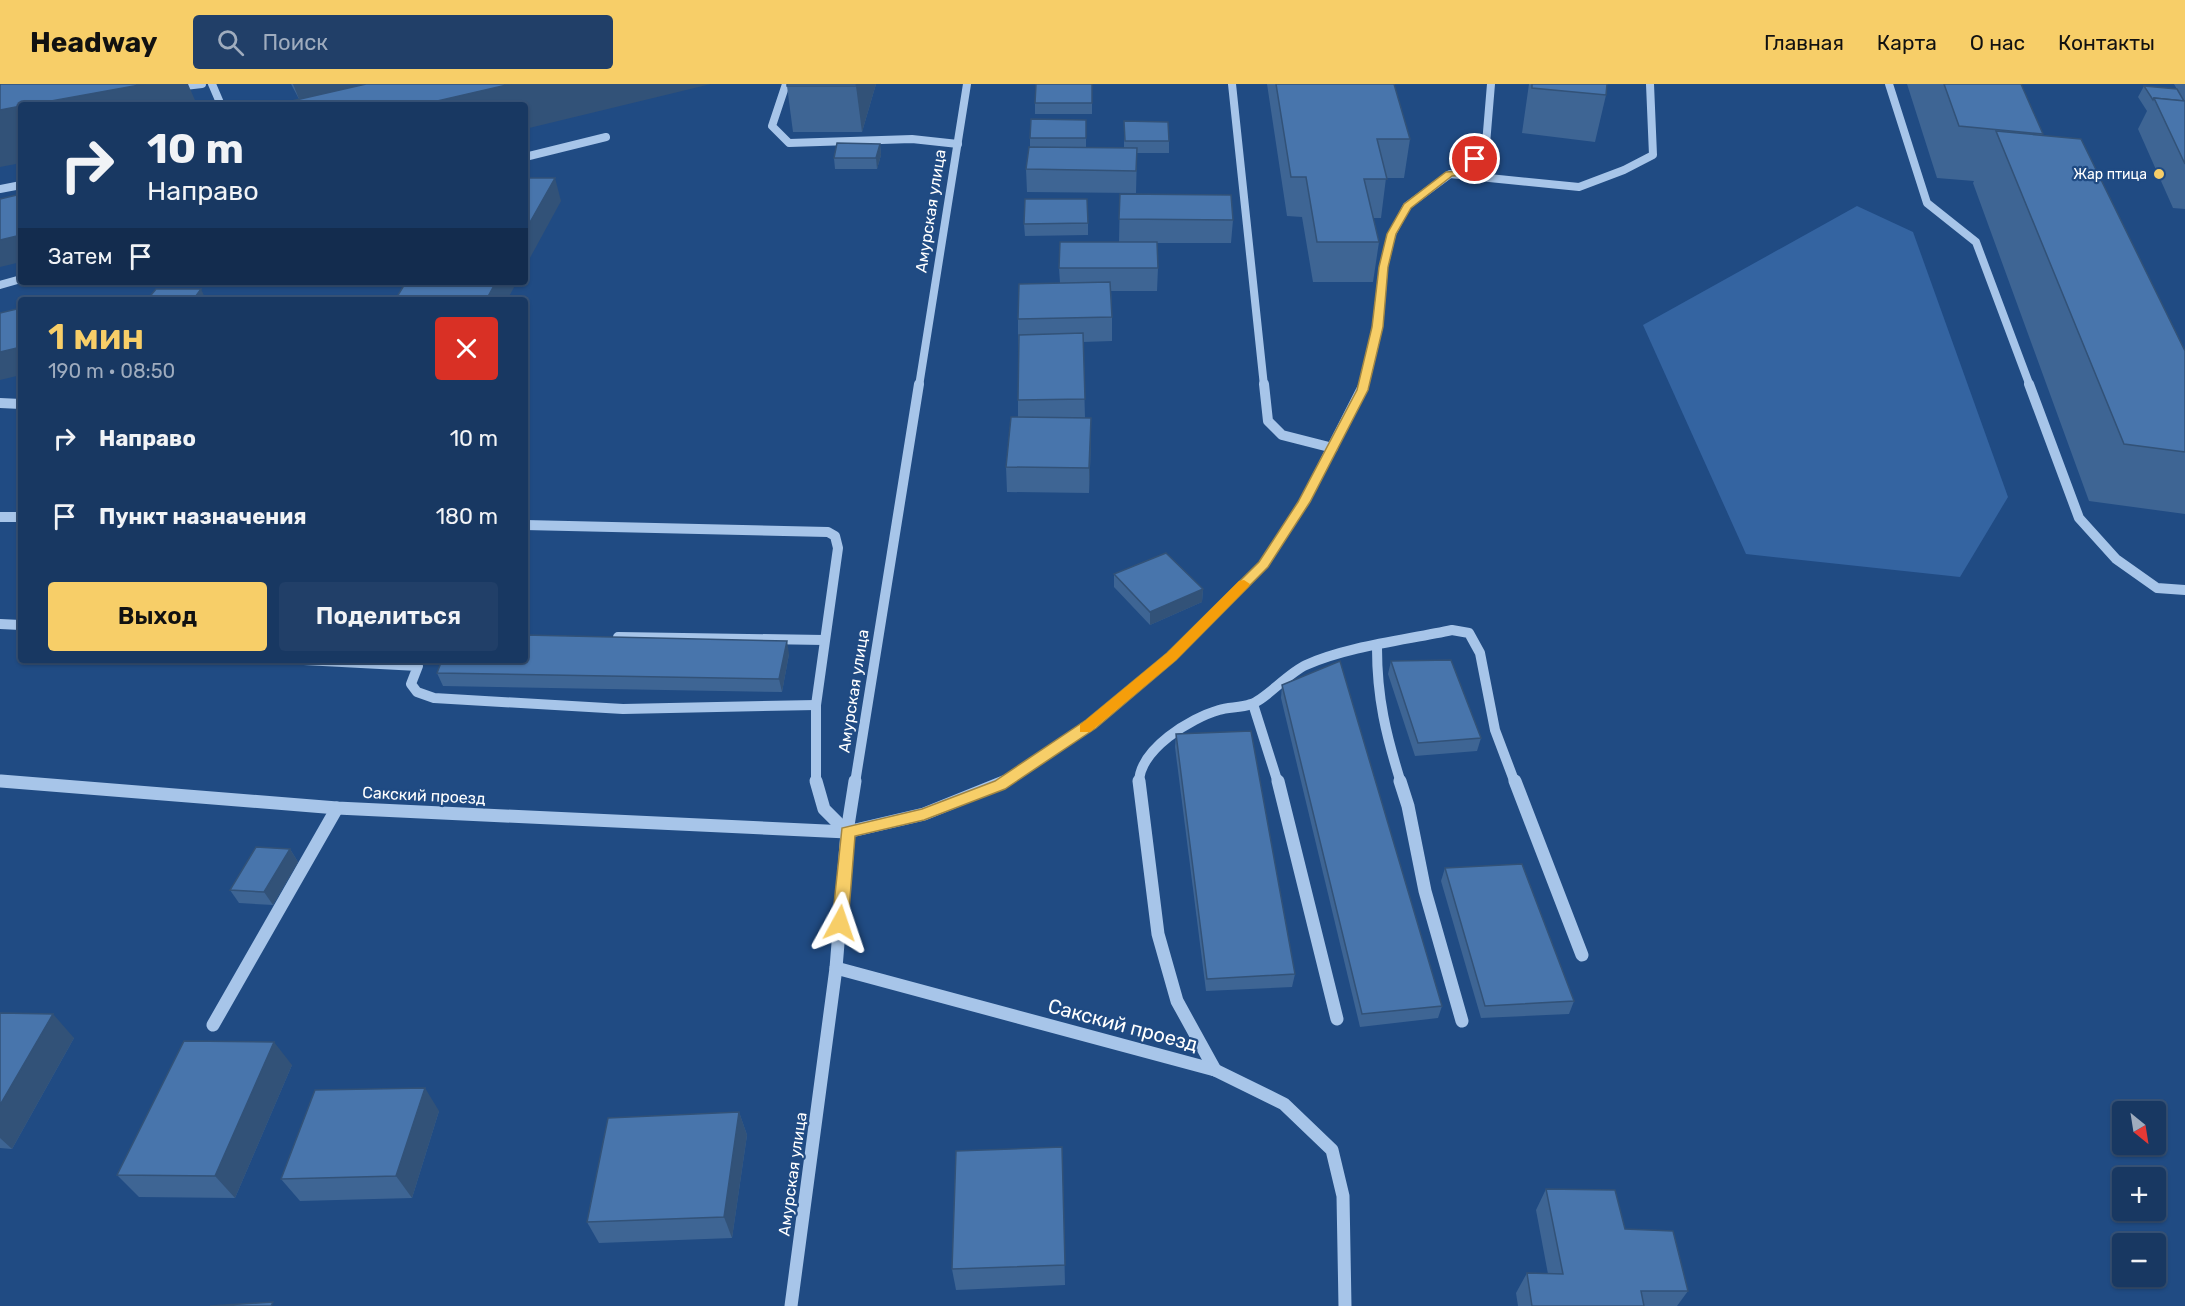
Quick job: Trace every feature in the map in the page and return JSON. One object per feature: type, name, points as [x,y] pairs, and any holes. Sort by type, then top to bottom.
[{"type":"street","points":[[167,88],[202,84]]},
{"type":"street","points":[[212,84],[220,102]]},
{"type":"street","points":[[786,84],[772,126],[789,143],[912,139],[958,144]]},
{"type":"street","name":"Амурская улица","points":[[791,1306],[836,968],[848,832],[967,84]]},
{"type":"street","points":[[1232,84],[1268,422],[1282,435],[1333,448]]},
{"type":"street","points":[[1464,173],[1486,144],[1491,84]]},
{"type":"street","points":[[1464,173],[1579,187],[1624,170],[1653,154],[1650,84]]},
{"type":"street","points":[[1889,84],[1927,202],[1976,242],[2079,518],[2116,559],[2157,588],[2185,590]]},
{"type":"street","points":[[528,155],[606,137]]},
{"type":"street","name":"Сакский проезд","points":[[0,781],[337,808],[848,832],[924,814],[1000,785],[1091,724],[1172,656],[1264,564],[1304,502],[1362,390],[1377,327],[1383,267],[1392,234],[1407,206],[1450,174],[1464,173]]},
{"type":"street","points":[[0,189],[18,186]]},
{"type":"street","points":[[0,285],[18,280]]},
{"type":"street","points":[[0,403],[18,404]]},
{"type":"street","points":[[0,517],[18,517]]},
{"type":"street","points":[[528,525],[828,532],[836,536],[838,548],[816,705],[817,791],[825,809],[848,832]]},
{"type":"street","points":[[0,624],[18,625]]},
{"type":"street","points":[[1215,1070],[1177,1001],[1158,934],[1139,779],[1153,751],[1187,722],[1219,711],[1253,704],[1277,683],[1305,665],[1341,654],[1452,630],[1469,633],[1480,653],[1495,730],[1582,955]]},
{"type":"street","points":[[609,637],[824,640]]},
{"type":"street","points":[[1377,648],[1377,689],[1386,731],[1408,806],[1425,891],[1462,1021]]},
{"type":"street","points":[[419,663],[411,684],[417,692],[434,698],[624,709],[816,705]]},
{"type":"street","points":[[1253,704],[1274,761],[1337,1019]]},
{"type":"street","points":[[213,1025],[337,808]]},
{"type":"street","name":"Сакский проезд","points":[[836,968],[1215,1070],[1284,1104],[1332,1150],[1343,1196],[1345,1306]]},
{"type":"shaded area","points":[[1857,206],[1913,232],[2008,497],[1960,577],[1746,554],[1643,325]]},
{"type":"building","points":[[0,84],[145,84],[46,102],[18,102],[18,107],[0,110]]},
{"type":"building","points":[[366,84],[511,84],[433,102],[287,102]]},
{"type":"building","points":[[787,84],[857,84],[856,86],[787,86]]},
{"type":"building","points":[[1036,84],[1092,84],[1092,103],[1035,103]]},
{"type":"building","points":[[1276,84],[1394,84],[1410,139],[1377,139],[1387,179],[1364,179],[1379,242],[1317,242],[1306,177],[1291,177]]},
{"type":"building","points":[[1532,84],[1607,84],[1606,95],[1532,88]]},
{"type":"building","points":[[1944,84],[2021,84],[2043,134],[1959,126]]},
{"type":"building","points":[[2144,86],[2177,89],[2184,101],[2154,98],[2153,100]]},
{"type":"building","points":[[2154,98],[2185,101],[2185,164]]},
{"type":"building","points":[[1031,119],[1086,120],[1086,138],[1030,138]]},
{"type":"building","points":[[1124,121],[1168,122],[1169,141],[1125,141]]},
{"type":"building","points":[[1996,131],[2081,139],[2185,351],[2185,452],[2124,444]]},
{"type":"building","points":[[837,143],[880,144],[876,158],[834,158]]},
{"type":"building","points":[[1029,147],[1137,148],[1136,171],[1026,169]]},
{"type":"building","points":[[528,178],[555,178],[528,226]]},
{"type":"building","points":[[1120,194],[1231,195],[1233,220],[1119,219]]},
{"type":"building","points":[[18,195],[18,236],[0,240],[0,199]]},
{"type":"building","points":[[1025,199],[1087,199],[1088,223],[1024,224]]},
{"type":"building","points":[[1060,242],[1157,242],[1158,268],[1059,268]]},
{"type":"building","points":[[1110,282],[1112,317],[1018,319],[1019,284]]},
{"type":"building","points":[[404,285],[494,285],[488,297],[397,297]]},
{"type":"building","points":[[156,289],[201,289],[195,297],[149,297]]},
{"type":"building","points":[[18,309],[18,348],[0,352],[0,313]]},
{"type":"building","points":[[1083,333],[1085,399],[1018,400],[1019,335]]},
{"type":"building","points":[[1011,417],[1091,418],[1089,468],[1006,467]]},
{"type":"building","points":[[1166,553],[1203,589],[1150,612],[1114,574]]},
{"type":"building","points":[[528,635],[787,641],[779,679],[437,673],[441,663],[528,663]]},
{"type":"building","points":[[1451,660],[1481,738],[1418,743],[1391,661]]},
{"type":"building","points":[[1340,661],[1442,1006],[1362,1014],[1282,685]]},
{"type":"building","points":[[1251,731],[1295,974],[1207,979],[1176,734]]},
{"type":"building","points":[[256,847],[290,849],[264,892],[230,890]]},
{"type":"building","points":[[1522,864],[1574,1001],[1485,1006],[1445,868]]},
{"type":"building","points":[[0,1013],[53,1014],[0,1105]]},
{"type":"building","points":[[184,1041],[274,1042],[215,1176],[117,1175]]},
{"type":"building","points":[[425,1088],[396,1176],[281,1179],[315,1090]]},
{"type":"building","points":[[739,1112],[724,1217],[587,1222],[608,1118]]},
{"type":"building","points":[[1062,1147],[1065,1265],[952,1269],[956,1151]]},
{"type":"building","points":[[1546,1189],[1615,1190],[1625,1229],[1673,1231],[1688,1291],[1641,1291],[1644,1306],[1532,1306],[1527,1273],[1563,1274]]},
{"type":"building","points":[[273,1302],[271,1306],[210,1306]]},
{"type":"slow traffic","points":[[1085,728],[1172,656],[1244,584]]},
{"type":"place","name":"Жар птица","points":[[2159,174]]},
{"type":"route","points":[[840,923],[848,832],[924,814],[1000,785],[1091,724],[1172,656],[1264,564],[1304,502],[1362,390],[1377,327],[1383,267],[1392,234],[1407,206],[1450,174],[1464,173],[1475,159]]}]
